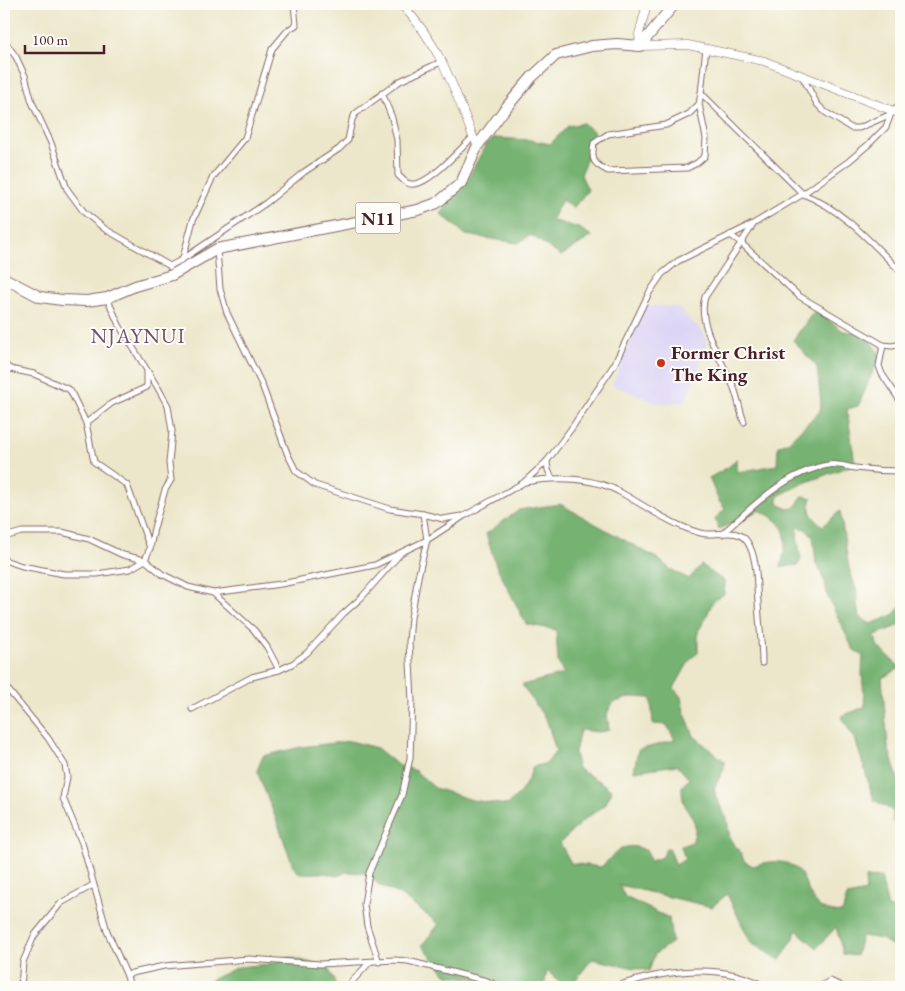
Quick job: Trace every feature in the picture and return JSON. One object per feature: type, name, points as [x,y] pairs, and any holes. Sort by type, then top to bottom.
[{"type":"highway","points":[[640,46],[676,4]]},
{"type":"highway","name":"N11","points":[[4,278],[40,297],[87,301],[107,298],[217,249],[418,210],[437,203],[461,183],[476,141],[556,55],[592,46],[617,44],[640,46]]},
{"type":"street","points":[[182,259],[193,220],[213,177],[245,138],[272,49],[288,30],[296,25],[294,4]]},
{"type":"street","points":[[382,93],[392,118],[397,140],[398,175],[406,183],[414,185],[428,181],[476,141],[443,61],[419,24],[401,4]]},
{"type":"street","points":[[647,4],[639,34],[640,46],[688,45],[764,61],[890,113],[901,114]]},
{"type":"street","points":[[4,40],[16,57],[22,70],[32,102],[67,189],[84,212],[105,229],[171,270],[182,259],[266,203],[304,172],[339,150],[348,140],[355,114],[382,93],[443,61]]},
{"type":"street","points":[[699,104],[689,114],[666,125],[608,134],[594,143],[592,154],[596,165],[608,171],[687,168],[705,156],[706,138],[699,104],[706,48]]},
{"type":"street","points":[[801,76],[817,104],[825,112],[851,128],[859,128],[890,113],[901,103]]},
{"type":"street","points":[[701,93],[803,194],[821,202],[854,227],[901,272]]},
{"type":"street","points":[[4,537],[22,532],[62,532],[89,539],[123,555],[145,560],[162,574],[188,587],[213,593],[281,584],[353,570],[375,565],[400,554],[427,540],[523,482],[547,461],[614,365],[649,293],[662,274],[678,261],[753,224],[803,194],[869,144],[886,127],[890,113]]},
{"type":"street","points":[[744,422],[734,388],[709,338],[703,306],[705,296],[753,224]]},
{"type":"street","points":[[730,235],[799,296],[883,345],[901,344]]},
{"type":"street","points":[[217,249],[220,289],[227,313],[262,385],[287,453],[296,471],[315,485],[390,509],[443,519],[464,516]]},
{"type":"street","points":[[4,560],[22,566],[64,574],[97,574],[130,569],[145,560],[150,548],[165,490],[171,480],[172,431],[168,406],[119,325],[107,298]]},
{"type":"street","points":[[883,345],[879,366],[885,379],[901,402]]},
{"type":"street","points":[[4,364],[10,369],[34,374],[70,390],[86,423],[94,462],[128,485],[150,548]]},
{"type":"street","points":[[86,423],[112,403],[147,387],[147,370]]},
{"type":"street","points":[[547,461],[548,470],[552,478]]},
{"type":"street","points":[[722,534],[754,505],[778,487],[800,474],[829,464],[874,470],[901,471]]},
{"type":"street","points":[[523,482],[552,478],[571,479],[595,484],[616,491],[651,512],[689,529],[704,534],[733,532],[742,535],[752,551],[757,575],[762,663]]},
{"type":"street","points":[[379,962],[367,926],[364,904],[369,873],[402,795],[410,758],[412,701],[409,634],[418,577],[427,540],[424,514]]},
{"type":"street","points":[[192,709],[252,677],[279,670],[292,664],[306,653],[361,598],[400,554]]},
{"type":"street","points":[[213,593],[254,630],[267,647],[279,670]]},
{"type":"street","points":[[4,686],[48,738],[65,765],[67,777],[64,798],[82,843],[107,931],[130,987]]},
{"type":"street","points":[[21,987],[23,962],[34,936],[61,903],[94,885]]},
{"type":"street","points":[[127,976],[132,973],[164,966],[249,959],[320,964],[408,961],[487,980],[500,987]]},
{"type":"street","points":[[347,987],[369,963]]},
{"type":"street","points":[[614,987],[656,976],[701,970],[738,976],[766,987]]},
{"type":"street","points":[[819,987],[830,981],[843,987]]},
{"type":"shaded area","name":"Former Christ The King","points":[[646,305],[677,307],[704,333],[707,347],[685,402],[657,403],[612,385]]},
{"type":"green space","points":[[583,123],[595,133],[581,175],[588,190],[573,208],[562,200],[551,220],[579,228],[592,236],[561,256],[531,235],[518,243],[466,235],[441,214],[470,175],[486,144],[495,138],[530,140],[550,144],[568,126]]},
{"type":"green space","points":[[815,310],[843,331],[865,333],[880,355],[858,406],[847,409],[855,464],[804,483],[778,496],[778,504],[788,509],[794,508],[803,496],[812,498],[810,511],[823,526],[840,511],[849,568],[857,592],[859,617],[871,624],[893,615],[901,606],[901,627],[900,625],[875,635],[877,645],[900,668],[882,678],[888,747],[901,788],[901,831],[893,822],[893,811],[874,800],[856,742],[841,716],[865,707],[862,673],[863,656],[853,649],[827,595],[825,582],[816,563],[813,536],[805,529],[798,527],[797,535],[801,560],[798,565],[781,567],[785,547],[784,533],[782,527],[770,516],[760,510],[719,529],[715,519],[725,509],[719,501],[709,478],[730,466],[737,458],[737,472],[777,465],[778,446],[788,442],[820,411],[821,403],[817,367],[793,340]]},
{"type":"green space","points":[[560,504],[658,559],[670,569],[689,579],[701,565],[725,582],[724,594],[713,601],[698,631],[698,653],[691,658],[674,688],[681,697],[684,711],[694,736],[724,761],[724,769],[714,788],[716,798],[727,819],[730,839],[741,853],[744,861],[753,866],[766,862],[780,862],[793,866],[802,876],[814,901],[828,911],[842,913],[847,896],[866,892],[865,878],[881,877],[888,908],[901,907],[901,952],[882,939],[861,936],[856,956],[843,954],[836,927],[817,948],[796,930],[794,938],[780,960],[751,943],[727,894],[712,907],[619,885],[625,897],[669,918],[672,942],[655,954],[649,971],[592,959],[570,987],[566,987],[547,971],[544,987],[514,987],[447,975],[422,945],[439,924],[400,895],[379,885],[365,873],[347,872],[336,876],[325,873],[299,873],[293,866],[257,771],[263,756],[301,747],[350,741],[377,748],[398,765],[414,770],[435,788],[472,800],[507,805],[523,788],[533,767],[547,763],[556,751],[547,721],[522,685],[564,674],[558,662],[556,630],[526,624],[496,565],[486,534],[519,510]],"holes":[[[631,697],[651,698],[653,724],[667,725],[675,740],[638,750],[634,771],[677,765],[689,779],[682,786],[682,797],[694,821],[695,830],[692,842],[681,846],[685,859],[676,865],[669,848],[666,848],[663,857],[650,861],[647,851],[632,846],[621,849],[601,867],[571,863],[560,843],[585,819],[605,805],[612,791],[578,769],[575,752],[580,730],[599,732],[609,730],[607,714],[612,703]]]},
{"type":"green space","points":[[290,957],[327,965],[337,987],[210,987],[209,981],[238,967],[269,964]]},
{"type":"place","name":"Former Christ The King","points":[[661,363]]},
{"type":"district","name":"NJAYNUI","points":[[138,335]]}]
